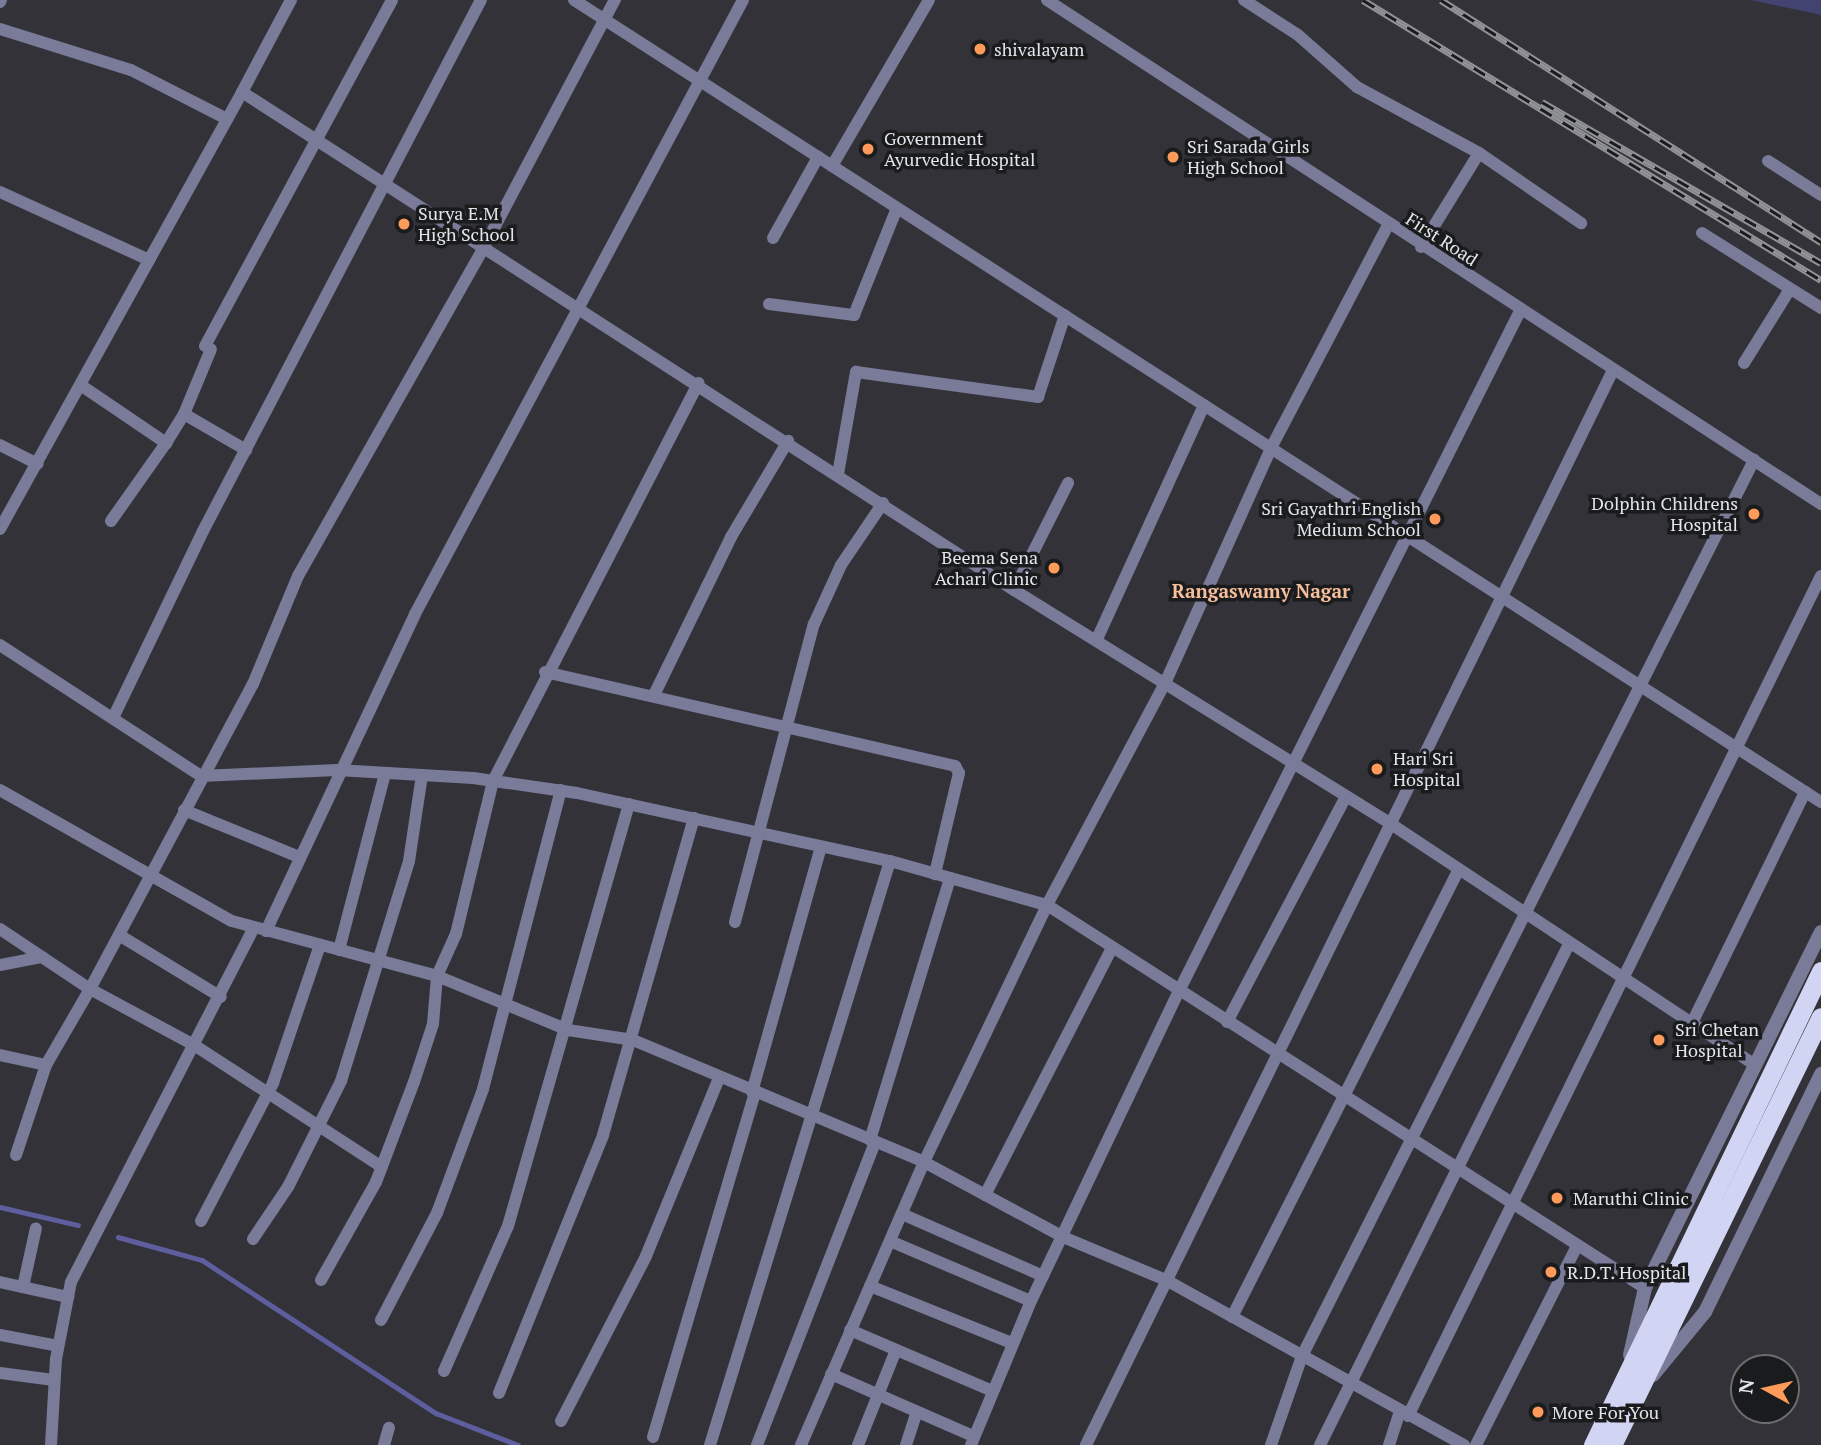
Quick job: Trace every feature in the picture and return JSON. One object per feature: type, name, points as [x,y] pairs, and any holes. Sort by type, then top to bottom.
[{"type":"highway","points":[[1612,1445],[1631,1388],[1756,1130],[1821,971]]},
{"type":"highway","points":[[1756,1130],[1821,1017]]},
{"type":"highway","points":[[1593,1445],[1631,1388]]},
{"type":"street","points":[[0,529],[82,386],[291,0]]},
{"type":"street","points":[[111,521],[184,414],[208,347],[392,0]]},
{"type":"street","points":[[113,718],[383,181],[481,0]]},
{"type":"street","points":[[574,0],[1821,802]]},
{"type":"street","points":[[16,1156],[46,1065],[153,876],[201,776],[253,684],[298,576],[484,247],[615,0]]},
{"type":"street","points":[[51,1445],[58,1346],[68,1297],[85,1250],[194,1045],[299,857],[337,770],[698,79],[743,0]]},
{"type":"street","points":[[832,166],[929,0]]},
{"type":"street","name":"First Road","points":[[1047,0],[1421,247],[1821,504]]},
{"type":"street","points":[[1244,0],[1298,35],[1357,87],[1479,153],[1581,223]]},
{"type":"street","points":[[0,29],[131,70],[227,119]]},
{"type":"street","points":[[242,92],[581,306],[1014,590],[1166,681],[1394,826],[1690,1027],[1756,1066]]},
{"type":"street","points":[[1421,247],[1479,153]]},
{"type":"street","points":[[773,239],[818,157]]},
{"type":"street","points":[[1768,161],[1821,195]]},
{"type":"street","points":[[0,192],[149,260]]},
{"type":"street","points":[[769,304],[854,314],[897,208]]},
{"type":"street","points":[[801,1445],[924,1162],[1047,905],[1166,681],[1271,448],[1388,225]]},
{"type":"street","points":[[1702,233],[1821,308]]},
{"type":"street","points":[[1744,363],[1790,289]]},
{"type":"street","points":[[831,1374],[972,1440],[1031,1301],[1179,992],[1296,764],[1406,535],[1520,311]]},
{"type":"street","points":[[838,474],[856,372],[1038,397],[1065,315]]},
{"type":"street","points":[[1087,1445],[1166,1280],[1281,1056],[1394,826],[1613,370]]},
{"type":"street","points":[[321,1280],[382,1167],[433,1024],[437,976],[456,934],[493,781],[545,671],[698,383]]},
{"type":"street","points":[[82,386],[166,443]]},
{"type":"street","points":[[1097,639],[1204,405]]},
{"type":"street","points":[[184,414],[246,450]]},
{"type":"street","points":[[654,695],[731,537],[788,441]]},
{"type":"street","points":[[0,445],[38,464]]},
{"type":"street","points":[[1271,1445],[1302,1356],[1528,916],[1637,683],[1754,460]]},
{"type":"street","points":[[1014,590],[1068,483]]},
{"type":"street","points":[[735,922],[822,601],[883,503]]},
{"type":"street","points":[[1389,1445],[1625,981],[1821,576]]},
{"type":"street","points":[[0,645],[201,776],[337,770],[493,781],[561,790],[890,861],[1047,905],[1281,1056],[1416,1136],[1510,1203],[1645,1289]]},
{"type":"street","points":[[545,671],[787,724],[959,768],[935,874]]},
{"type":"street","points":[[339,950],[384,773]]},
{"type":"street","points":[[253,1239],[320,1130],[380,961],[409,861],[422,775]]},
{"type":"street","points":[[0,790],[153,876],[260,929],[437,976],[568,1030],[634,1040],[753,1093],[924,1162],[1063,1237],[1166,1280],[1464,1445]]},
{"type":"street","points":[[381,1320],[437,1213],[508,1006],[561,790]]},
{"type":"street","points":[[1690,1027],[1805,792]]},
{"type":"street","points":[[1227,1022],[1346,796]]},
{"type":"street","points":[[444,1371],[508,1226],[568,1030],[629,804]]},
{"type":"street","points":[[184,810],[299,857]]},
{"type":"street","points":[[499,1392],[580,1199],[634,1040],[694,818]]},
{"type":"street","points":[[653,1437],[821,847]]},
{"type":"street","points":[[710,1445],[890,861]]},
{"type":"street","points":[[1232,1317],[1459,869]]},
{"type":"street","points":[[757,1445],[873,1141],[950,878]]},
{"type":"street","points":[[0,929],[90,989],[194,1045],[266,1097],[382,1167]]},
{"type":"street","points":[[1631,1388],[1645,1289],[1821,932]]},
{"type":"street","points":[[119,935],[221,997]]},
{"type":"street","points":[[1320,1445],[1569,944]]},
{"type":"street","points":[[201,1220],[266,1097],[292,1039],[320,945]]},
{"type":"street","points":[[985,1195],[1112,948]]},
{"type":"street","points":[[0,965],[42,957]]},
{"type":"street","points":[[0,1055],[46,1065]]},
{"type":"street","points":[[1631,1388],[1705,1312],[1821,1074]]},
{"type":"street","points":[[561,1421],[646,1256],[719,1077]]},
{"type":"street","points":[[902,1213],[1043,1276]]},
{"type":"street","points":[[23,1287],[36,1228]]},
{"type":"street","points":[[890,1241],[1031,1301]]},
{"type":"street","points":[[1476,1445],[1577,1246]]},
{"type":"street","points":[[0,1282],[68,1297]]},
{"type":"street","points":[[870,1286],[1012,1343]]},
{"type":"street","points":[[850,1330],[992,1391]]},
{"type":"street","points":[[0,1335],[58,1346]]},
{"type":"street","points":[[858,1445],[896,1350]]},
{"type":"street","points":[[0,1373],[54,1380]]},
{"type":"street","points":[[906,1445],[915,1414]]},
{"type":"street","points":[[384,1445],[390,1428]]},
{"type":"shaded area","points":[[1751,0],[1821,0],[1821,15]]},
{"type":"waterway","points":[[0,1207],[78,1225]]},
{"type":"waterway","points":[[118,1237],[202,1260],[436,1413],[518,1445]]},
{"type":"railway","points":[[1363,0],[1821,280]]},
{"type":"railway","points":[[1441,0],[1821,242]]},
{"type":"railway","points":[[1542,102],[1821,263]]},
{"type":"place","name":"shivalayam","points":[[980,49]]},
{"type":"place","name":"Government Ayurvedic Hospital","points":[[868,149]]},
{"type":"place","name":"Sri Sarada Girls High School","points":[[1173,157]]},
{"type":"place","name":"Surya E.M High School","points":[[404,224]]},
{"type":"place","name":"Dolphin Childrens Hospital","points":[[1754,514]]},
{"type":"place","name":"Sri Gayathri English Medium School","points":[[1435,519]]},
{"type":"place","name":"Beema Sena Achari Clinic","points":[[1054,568]]},
{"type":"place","name":"Hari Sri Hospital","points":[[1377,769]]},
{"type":"place","name":"Sri Chetan Hospital","points":[[1659,1040]]},
{"type":"place","name":"Maruthi Clinic","points":[[1557,1198]]},
{"type":"place","name":"R.D.T. Hospital","points":[[1551,1272]]},
{"type":"place","name":"More For You","points":[[1538,1412]]},
{"type":"district","name":"Rangaswamy Nagar","points":[[1261,591]]}]
